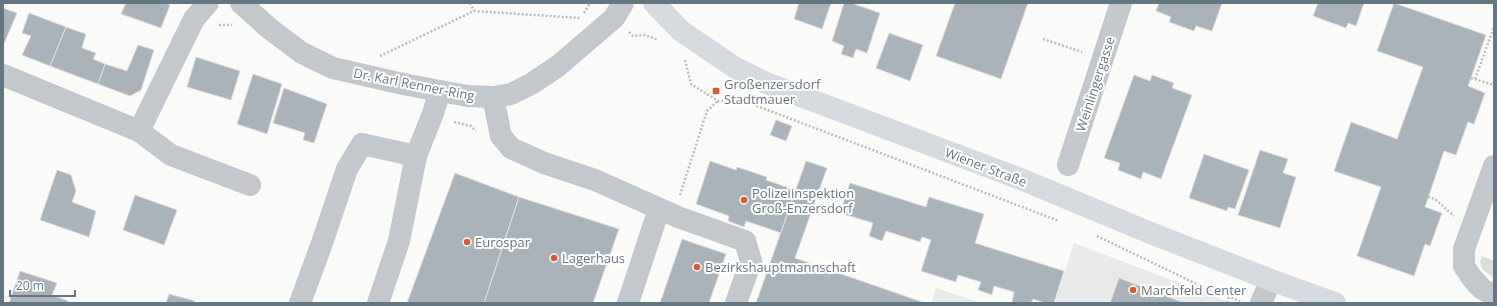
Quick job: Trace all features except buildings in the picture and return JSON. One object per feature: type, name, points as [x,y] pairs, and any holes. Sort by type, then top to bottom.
[{"type":"main road","name":"Wiener Straße","points":[[654,3],[681,31],[734,67],[766,83],[1018,178],[1153,234],[1335,303]]},
{"type":"street","points":[[139,131],[194,19],[208,3]]},
{"type":"street","name":"Dr. Karl Renner-Ring","points":[[241,3],[270,29],[302,53],[333,68],[440,92],[493,98],[511,94],[532,84],[558,66],[614,18],[623,3]]},
{"type":"street","name":"Weinlingergasse","points":[[1068,165],[1121,3]]},
{"type":"street","points":[[3,75],[139,131],[171,155],[250,185]]},
{"type":"street","points":[[378,303],[399,240],[416,156],[440,92]]},
{"type":"street","points":[[493,98],[501,136],[511,148],[544,163],[595,180],[659,209],[745,241],[751,261],[736,303]]},
{"type":"street","points":[[300,303],[347,169],[362,144],[416,156]]},
{"type":"street","points":[[1494,166],[1464,249],[1464,266],[1482,289],[1494,295]]},
{"type":"street","points":[[628,303],[659,209]]},
{"type":"street","points":[[1261,303],[1271,280]]},
{"type":"path","points":[[470,3],[474,11]]},
{"type":"path","points":[[347,72],[474,11],[581,18],[590,3]]},
{"type":"path","points":[[1475,79],[1494,28]]},
{"type":"path","points":[[645,35],[650,30]]},
{"type":"path","points":[[631,34],[633,36],[645,35],[662,41]]},
{"type":"path","points":[[1043,39],[1102,59]]},
{"type":"path","points":[[680,56],[686,60],[691,84],[718,101],[744,101],[1062,222]]},
{"type":"path","points":[[1471,78],[1494,85]]},
{"type":"path","points":[[679,199],[707,111],[718,101]]},
{"type":"path","points":[[1428,197],[1435,199],[1471,231]]},
{"type":"path","points":[[1091,234],[1207,289],[1238,300]]},
{"type":"path","points":[[1227,303],[1229,297]]},
{"type":"shaded area","points":[[1074,243],[1232,303],[1055,303]]},
{"type":"shaded area","points":[[1482,256],[1494,261],[1494,278],[1483,270],[1480,262]]},
{"type":"shaded area","points":[[936,288],[981,303],[931,303]]},
{"type":"place","name":"Großenzersdorf Stadtmauer","points":[[716,91]]},
{"type":"place","name":"Polizeiinspektion Groß-Enzersdorf","points":[[744,200]]},
{"type":"place","name":"Eurospar","points":[[467,242]]},
{"type":"place","name":"Lagerhaus","points":[[554,258]]},
{"type":"place","name":"Bezirkshauptmannschaft","points":[[697,267]]},
{"type":"place","name":"Marchfeld Center","points":[[1133,290]]}]
